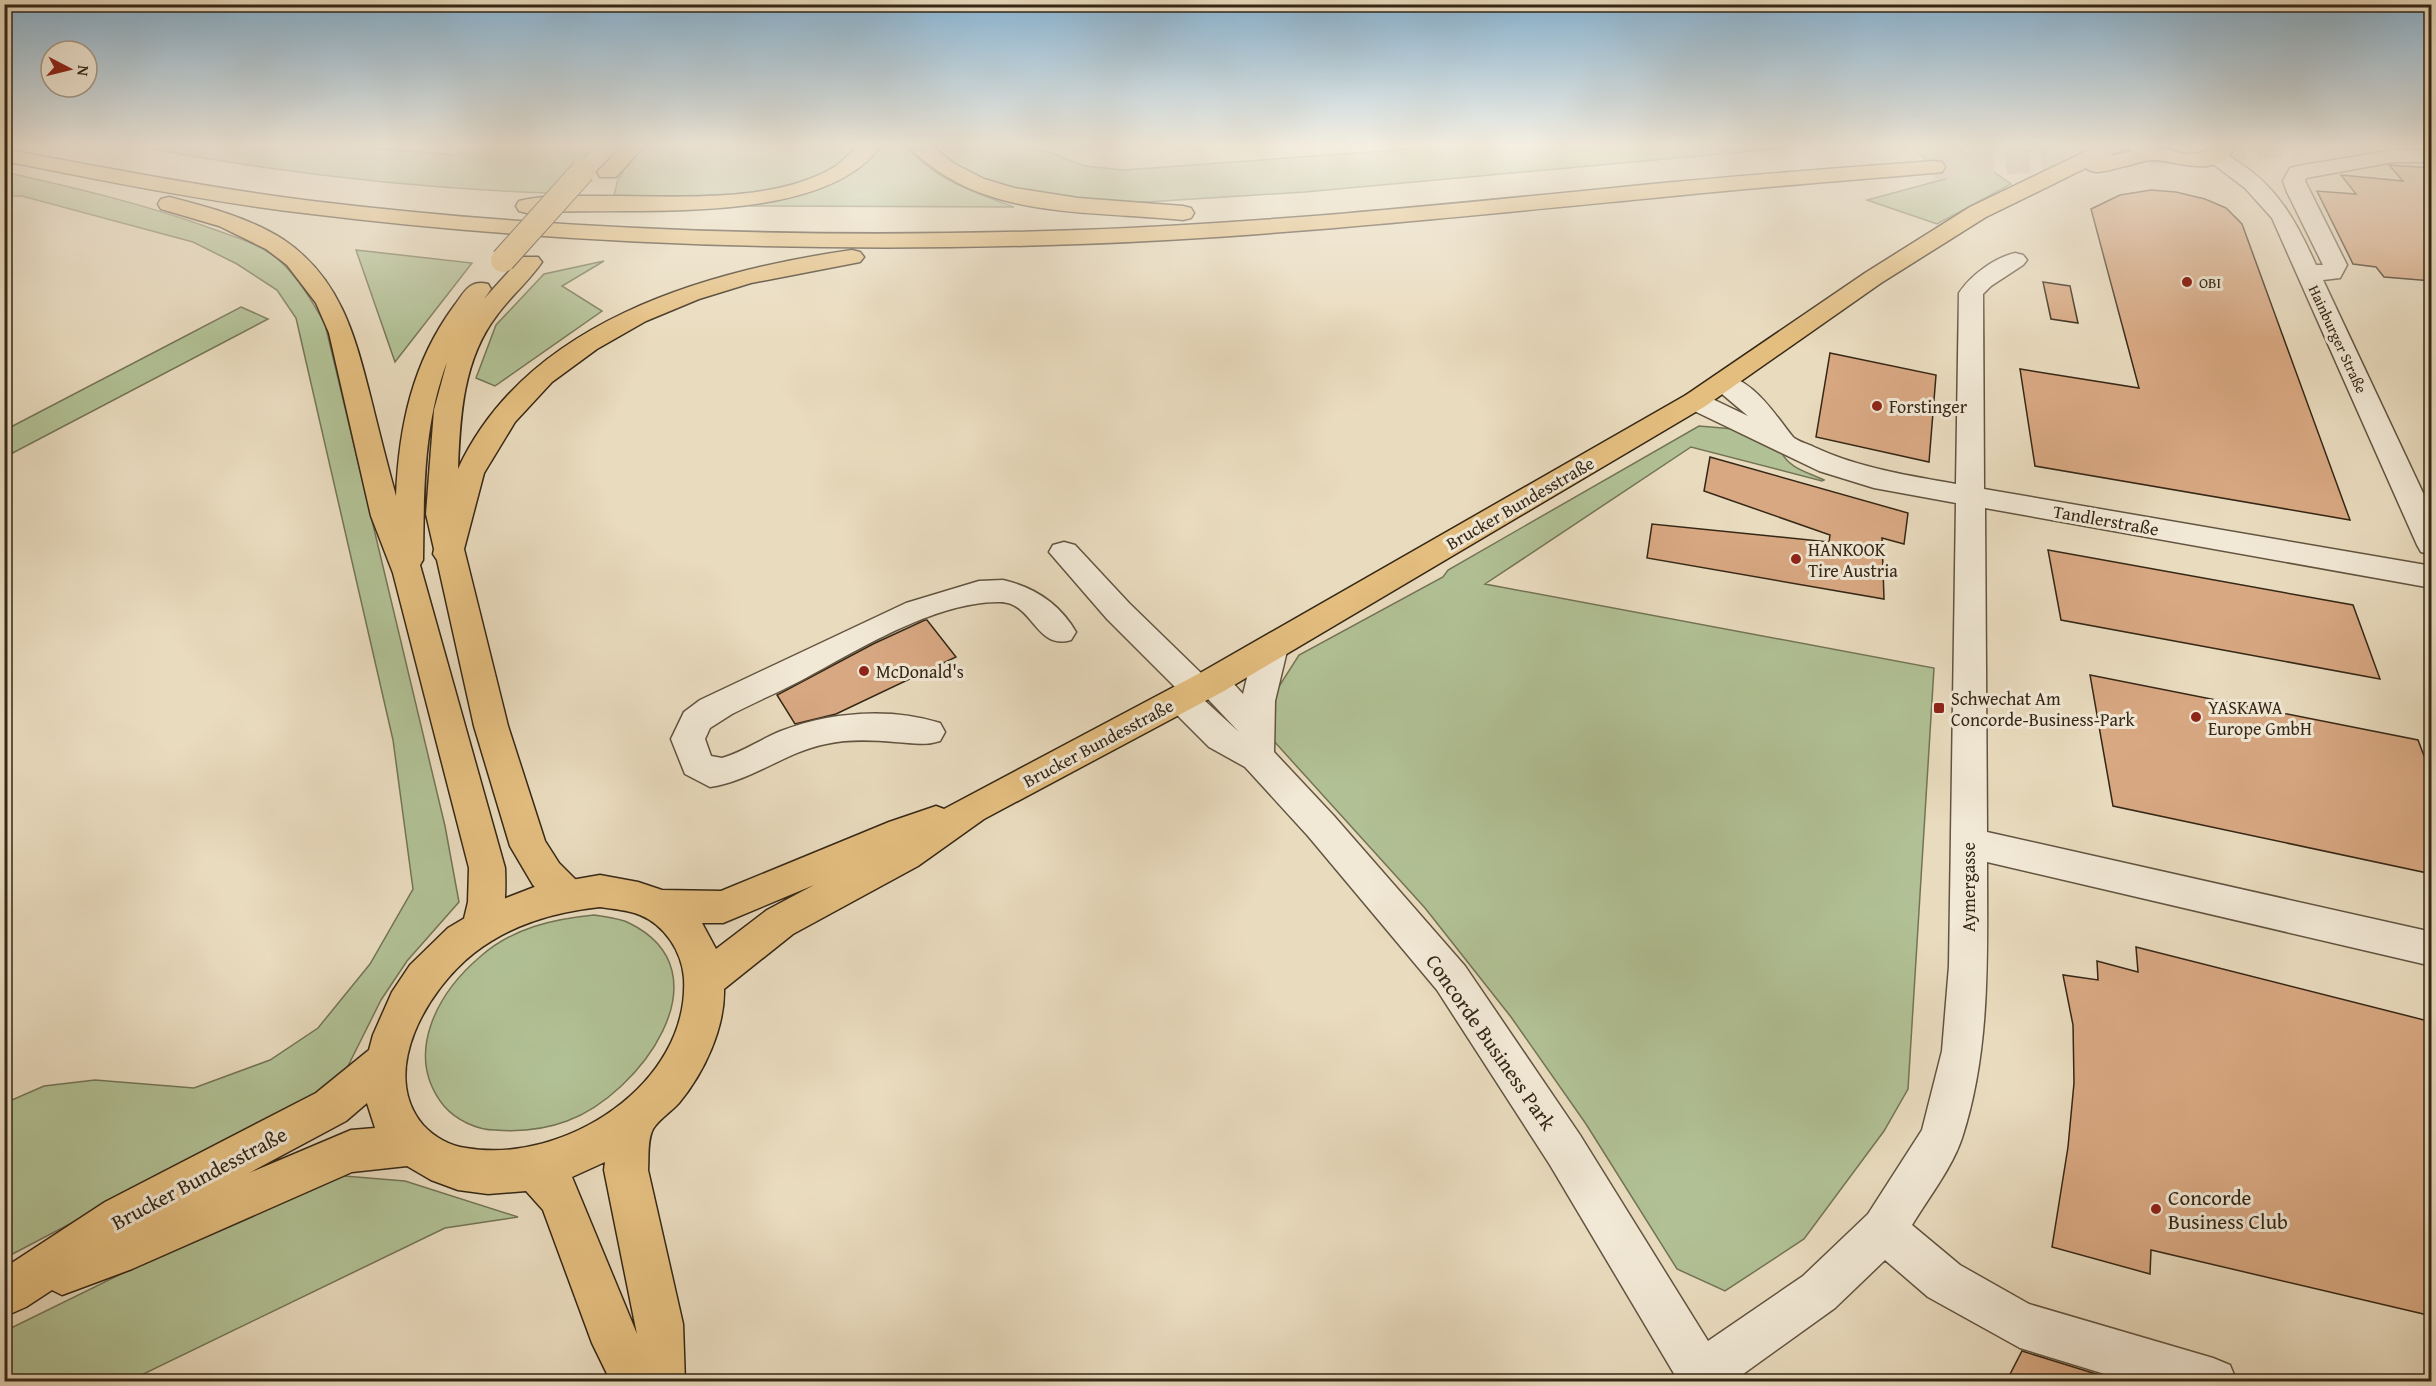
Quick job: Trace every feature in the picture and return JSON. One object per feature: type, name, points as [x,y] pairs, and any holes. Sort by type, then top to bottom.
[{"type":"main road","points":[[186,209],[246,229],[295,257],[310,274],[333,310],[342,333],[386,516],[408,573],[487,868],[487,902],[481,927]]},
{"type":"main road","points":[[318,209],[460,224],[752,239],[892,240],[1043,237],[1248,228],[1465,209]]},
{"type":"main road","points":[[526,209],[658,216],[829,221],[1074,219],[1244,209]]},
{"type":"main road","points":[[408,573],[411,455],[419,402],[428,372],[451,326],[503,260],[549,209]]},
{"type":"main road","points":[[566,894],[546,874],[528,846],[491,726],[448,554],[441,514],[442,459],[447,410],[462,354],[485,313],[576,209]]},
{"type":"main road","points":[[1150,209],[1183,213]]},
{"type":"main road","name":"Brucker Bundesstraße","points":[[706,980],[780,922],[905,855],[971,808],[1197,690],[1695,401],[1928,241],[1985,209]]},
{"type":"main road","points":[[448,554],[474,464],[504,419],[551,371],[603,336],[635,318],[721,283],[783,267],[850,257],[1003,247],[1043,237]]},
{"type":"main road","name":"Brucker Bundesstraße","points":[[659,906],[723,907],[902,832],[971,808]]},
{"type":"main road","points":[[600,891],[632,895],[659,906],[683,924],[699,950],[706,980],[703,1014],[690,1051],[667,1087],[634,1119],[596,1145],[536,1169],[488,1174],[445,1165],[412,1145],[394,1122],[385,1094],[385,1063],[395,1024],[416,987],[446,954],[481,927],[523,906],[566,894],[600,891]]},
{"type":"main road","name":"Brucker Bundesstraße","points":[[8,1292],[121,1218],[331,1107],[385,1063]]},
{"type":"main road","points":[[634,1119],[626,1170],[660,1323],[661,1382]]},
{"type":"main road","name":"Brucker Bundesstraße","points":[[8,1292],[116,1253],[351,1151],[412,1145]]},
{"type":"main road","points":[[536,1169],[560,1196],[616,1343],[637,1382]]},
{"type":"street","name":"Hainburger Straße","points":[[2277,209],[2432,545]]},
{"type":"street","points":[[2306,209],[2335,265],[2332,273],[2307,272]]},
{"type":"street","name":"Aymergasse","points":[[1704,1378],[1819,1292],[1884,1230],[1941,1138],[1962,1051],[1968,966],[1971,293],[1982,281],[2015,260]]},
{"type":"street","name":"Tandlerstraße","points":[[1722,382],[1737,390],[1762,414],[1786,444]]},
{"type":"street","name":"Tandlerstraße","points":[[1695,401],[1829,465],[1874,478],[2432,577]]},
{"type":"street","name":"Concorde Business Park","points":[[1064,552],[1118,611],[1172,662],[1197,690],[1221,738],[1256,742],[1321,826],[1450,978],[1565,1150],[1704,1378]]},
{"type":"street","points":[[928,732],[853,726],[797,738],[742,765],[710,773],[697,764],[688,739],[697,720],[733,700],[847,642],[928,607],[976,592],[1002,591],[1026,597],[1060,632]]},
{"type":"street","points":[[1256,742],[1260,681],[1272,647]]},
{"type":"street","points":[[1969,843],[2432,949]]},
{"type":"street","points":[[1884,1230],[1944,1281],[2020,1325],[2213,1382]]},
{"type":"green space","points":[[69,209],[151,209],[248,242],[265,250],[280,261],[293,275],[325,324],[445,826],[459,902],[407,961],[381,1000],[340,1082],[5,1258],[5,1103],[44,1086],[95,1080],[194,1088],[270,1060],[318,1028],[370,964],[413,889],[393,740],[296,318],[277,290],[237,264],[193,242]]},
{"type":"green space","points":[[1892,209],[1965,209],[1937,224]]},
{"type":"green space","points":[[356,250],[472,263],[395,362]]},
{"type":"green space","points":[[604,261],[562,286],[602,311],[495,386],[476,378],[496,325],[544,274]]},
{"type":"green space","points":[[241,307],[268,319],[5,457],[5,430]]},
{"type":"green space","points":[[1699,426],[1734,429],[1781,451],[1793,466],[1824,480],[1691,447],[1485,584],[1934,668],[1908,1089],[1884,1131],[1804,1239],[1725,1291],[1677,1269],[1586,1124],[1511,1017],[1425,908],[1272,739],[1270,721],[1276,691],[1299,655],[1443,577],[1448,570]]},
{"type":"green space","points":[[594,915],[629,923],[658,945],[672,971],[673,1000],[663,1031],[645,1060],[621,1086],[594,1107],[558,1124],[522,1130],[488,1130],[454,1116],[444,1106],[432,1086],[426,1066],[426,1046],[431,1026],[439,1006],[451,988],[481,956],[506,938],[549,922]]},
{"type":"green space","points":[[332,1175],[405,1181],[518,1217],[445,1228],[129,1381],[5,1382],[5,1331],[229,1221]]},
{"type":"building","points":[[2091,209],[2227,209],[2242,224],[2350,520],[2035,466],[2020,369],[2139,388]]},
{"type":"building","points":[[2326,209],[2432,209],[2432,281],[2384,277],[2376,267],[2353,264]]},
{"type":"building","points":[[2043,282],[2070,286],[2078,323],[2051,319]]},
{"type":"building","name":"Forstinger","points":[[1830,353],[1936,375],[1929,462],[1816,437]]},
{"type":"building","points":[[1710,457],[1908,513],[1904,544],[1882,538],[1884,599],[1647,558],[1652,524],[1829,542],[1830,535],[1704,491]]},
{"type":"building","points":[[2048,550],[2353,605],[2380,679],[2061,620]]},
{"type":"building","name":"McDonald's","points":[[925,620],[956,657],[836,714],[795,724],[777,695],[873,644]]},
{"type":"building","points":[[2090,675],[2418,740],[2432,777],[2432,874],[2113,806]]},
{"type":"building","points":[[2136,947],[2432,1022],[2432,1316],[2151,1250],[2150,1274],[2052,1247],[2068,1147],[2074,1083],[2073,1025],[2063,975],[2098,980],[2097,961],[2138,972]]},
{"type":"building","points":[[2022,1351],[2122,1382],[2006,1382]]},
{"type":"place","name":"OBI","points":[[2187,282]]},
{"type":"place","name":"Forstinger","points":[[1877,406]]},
{"type":"place","name":"HANKOOK Tire Austria","points":[[1796,559]]},
{"type":"place","name":"McDonald's","points":[[864,671]]},
{"type":"place","name":"Schwechat Am Concorde-Business-Park","points":[[1939,708]]},
{"type":"place","name":"YASKAWA Europe GmbH","points":[[2196,717]]},
{"type":"place","name":"Concorde Business Club","points":[[2156,1209]]}]
